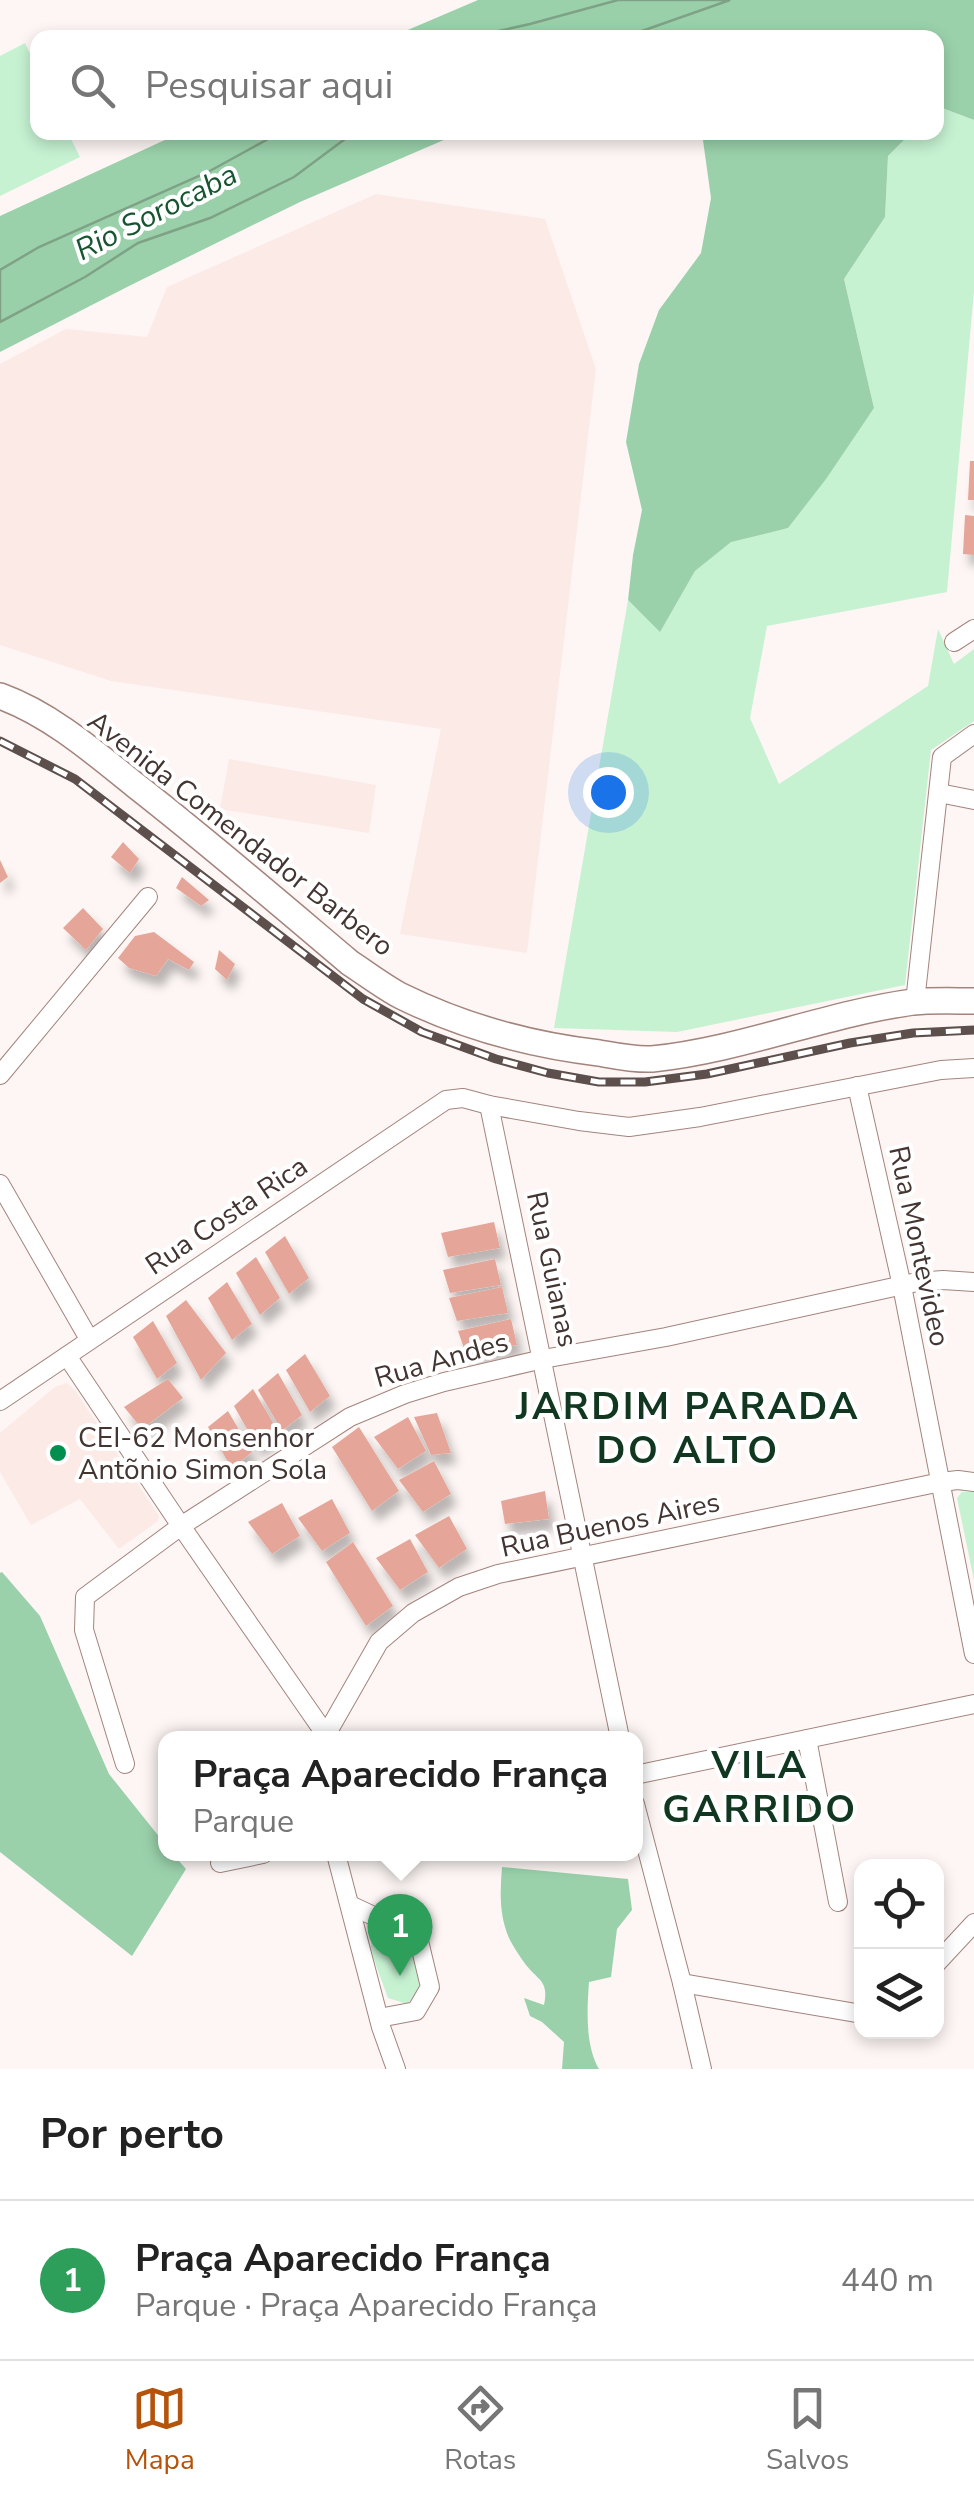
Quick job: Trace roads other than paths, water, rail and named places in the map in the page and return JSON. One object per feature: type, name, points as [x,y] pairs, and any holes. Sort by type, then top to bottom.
[{"type":"main road","name":"Avenida Comendador Barbero","points":[[0,696],[19,703],[84,744],[366,973],[399,994],[509,1037],[568,1050],[648,1060],[725,1046],[863,1011],[915,1002],[974,1001]]},
{"type":"street","points":[[954,642],[974,629]]},
{"type":"street","points":[[915,1002],[942,757],[974,734]]},
{"type":"street","points":[[939,793],[974,800]]},
{"type":"street","points":[[0,1075],[148,898]]},
{"type":"street","name":"Rua Costa Rica","points":[[0,1400],[446,1100],[462,1098],[489,1106],[629,1127],[941,1070],[974,1068]]},
{"type":"street","name":"Rua Montevideo","points":[[858,1086],[902,1286],[974,1654]]},
{"type":"street","name":"Rua Guianas","points":[[489,1106],[619,1731]]},
{"type":"street","points":[[0,1184],[89,1339]]},
{"type":"street","name":"Rua Andes","points":[[125,1764],[84,1630],[84,1597],[181,1526],[350,1417],[444,1382],[543,1359],[902,1286],[942,1280],[974,1282]]},
{"type":"street","points":[[67,1356],[322,1731]]},
{"type":"street","name":"Rua Buenos Aires","points":[[329,1731],[379,1642],[413,1614],[459,1587],[498,1574],[942,1482],[974,1482]]},
{"type":"street","points":[[643,1773],[974,1704]]},
{"type":"street","points":[[808,1739],[838,1902]]},
{"type":"street","points":[[643,1834],[702,2069]]},
{"type":"street","points":[[220,1863],[230,1861]]},
{"type":"street","points":[[338,1861],[396,2069]]},
{"type":"street","points":[[350,1905],[419,1941],[428,1968],[430,1986],[416,2010],[379,2018]]},
{"type":"street","points":[[944,1955],[974,1923]]},
{"type":"street","points":[[682,1983],[854,2013]]},
{"type":"water","points":[[618,0],[730,0],[645,30],[503,30]]},
{"type":"water","name":"Rio Sorocaba","points":[[266,140],[344,140],[294,177],[210,218],[138,243],[85,277],[0,322],[0,270],[39,247],[208,172]]},
{"type":"railway","points":[[0,741],[75,779],[363,999],[422,1032],[496,1059],[599,1082],[645,1082],[707,1074],[913,1033],[974,1030]]},
{"type":"place","name":"CEI-62 Monsenhor Antõnio Simon Sola","points":[[58,1453]]},
{"type":"place","name":"Praça Aparecido França","points":[[400,1976]]},
{"type":"district","name":"JARDIM PARADA DO ALTO","points":[[688,1428]]},
{"type":"district","name":"VILA GARRIDO","points":[[760,1787]]}]
